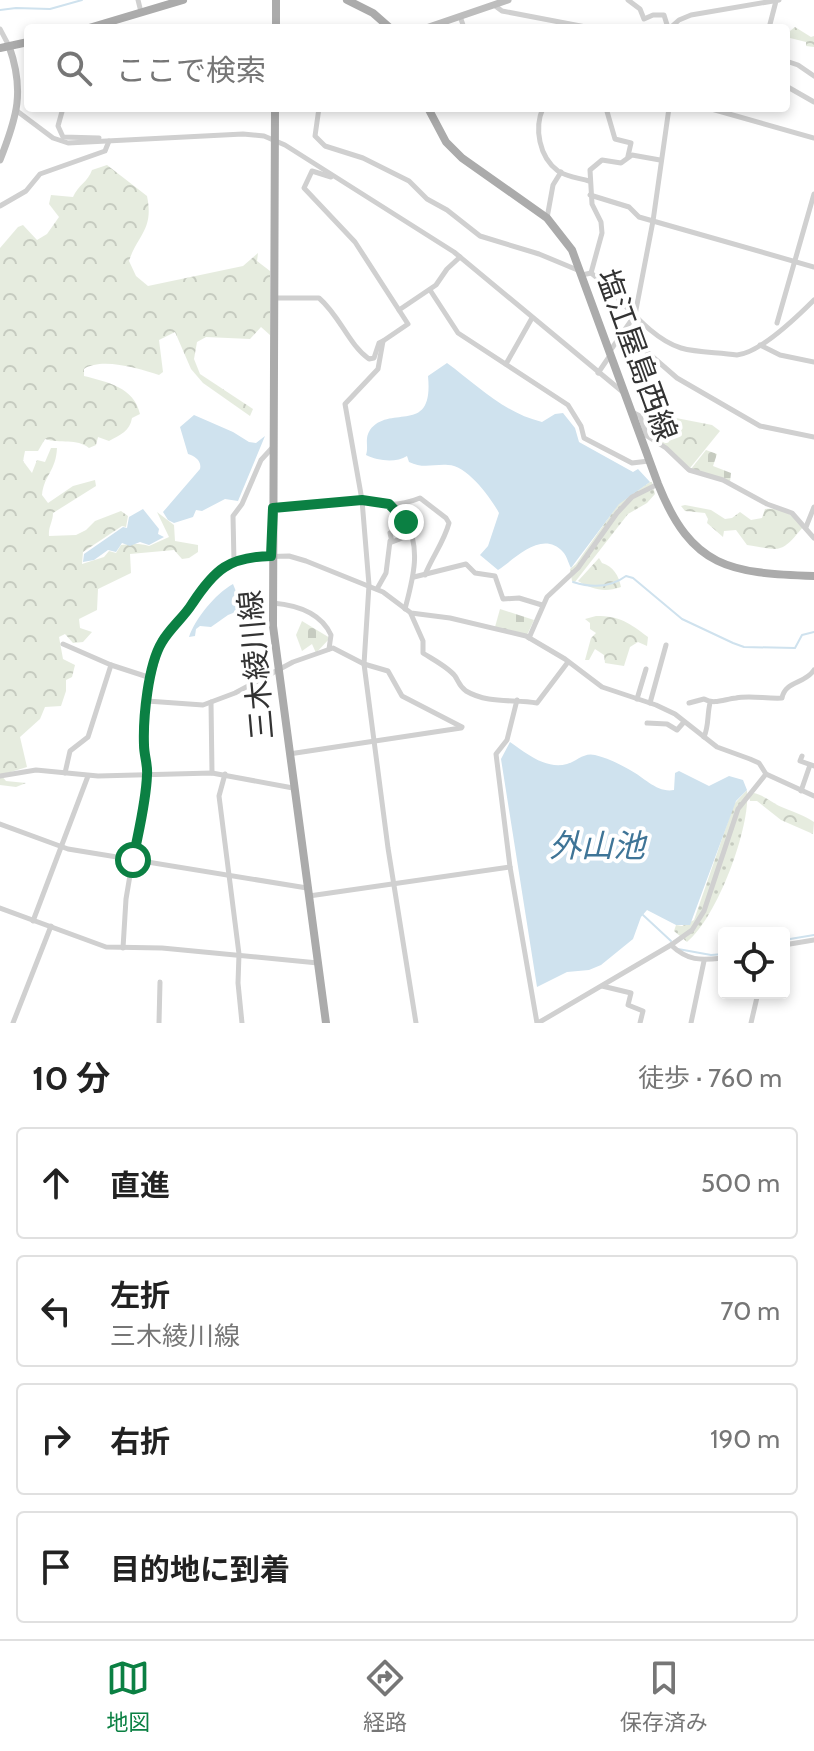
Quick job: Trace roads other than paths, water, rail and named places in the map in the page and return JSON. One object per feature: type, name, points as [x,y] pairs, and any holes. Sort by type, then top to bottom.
[{"type":"main road","points":[[102,24],[183,0]]},
{"type":"main road","points":[[276,0],[276,24]]},
{"type":"main road","points":[[347,0],[373,13],[385,24]]},
{"type":"main road","points":[[4,47],[24,43]]},
{"type":"main road","name":"三木綾川線","points":[[275,112],[272,603],[277,671],[326,1023]]},
{"type":"main road","name":"塩江屋島西線","points":[[430,112],[446,142],[462,158],[547,218],[572,250],[585,273],[658,484],[675,521],[687,538],[703,553],[743,571],[814,576]]},
{"type":"street","points":[[138,0],[141,12]]},
{"type":"street","points":[[437,24],[508,0]]},
{"type":"street","points":[[628,0],[640,9],[644,19],[664,15],[667,24]]},
{"type":"street","points":[[676,24],[691,15],[778,0],[770,24]]},
{"type":"street","points":[[495,3],[502,11],[570,24]]},
{"type":"street","points":[[460,16],[463,24]]},
{"type":"street","points":[[0,29],[4,47],[17,71],[17,111],[0,160]]},
{"type":"street","points":[[790,62],[814,76]]},
{"type":"street","points":[[790,88],[814,102]]},
{"type":"street","points":[[17,111],[61,142],[243,134],[275,140],[460,257],[625,394]]},
{"type":"street","points":[[62,112],[58,126],[63,137],[110,138],[109,141]]},
{"type":"street","points":[[318,112],[315,136],[325,146],[363,158],[409,181],[427,199],[447,210],[480,236],[539,254],[607,285],[635,315],[681,348],[745,354],[814,300]]},
{"type":"street","points":[[542,112],[538,134],[544,152],[561,172],[589,181]]},
{"type":"street","points":[[585,273],[602,233],[590,195],[590,170],[597,162],[607,160],[621,163],[628,156],[631,143],[615,139],[607,112]]},
{"type":"street","points":[[598,373],[635,315],[653,221],[668,112]]},
{"type":"street","points":[[722,112],[814,138]]},
{"type":"street","points":[[0,206],[20,195],[40,174],[105,151],[109,141]]},
{"type":"street","points":[[628,156],[660,160]]},
{"type":"street","points":[[274,298],[319,298],[339,318],[354,345],[369,359],[374,358],[377,347],[383,341],[408,324],[355,242],[304,188],[312,171],[334,176]]},
{"type":"street","points":[[547,218],[553,185],[561,172]]},
{"type":"street","points":[[777,323],[814,194]]},
{"type":"street","points":[[590,195],[629,207],[639,217],[814,267]]},
{"type":"street","points":[[399,310],[430,290],[460,257]]},
{"type":"street","points":[[430,290],[458,333],[568,405],[581,426],[582,435],[593,444],[609,449],[632,463],[649,461]]},
{"type":"street","points":[[506,364],[532,318]]},
{"type":"street","points":[[623,331],[677,378],[760,426],[814,437]]},
{"type":"street","points":[[383,341],[378,369],[345,404],[362,500],[369,585],[364,664],[416,1023]]},
{"type":"street","points":[[760,345],[780,355],[814,362]]},
{"type":"street","points":[[632,412],[640,416],[647,436],[666,448],[689,470],[723,480],[767,504],[792,513],[814,538]]},
{"type":"street","points":[[234,562],[233,516],[242,504],[261,460],[273,447]]},
{"type":"street","points":[[529,638],[542,605],[555,588],[578,568],[626,502],[658,484]]},
{"type":"street","points":[[273,508],[362,500],[407,503],[420,498],[448,521],[445,536],[425,575]]},
{"type":"street","points":[[389,504],[406,522],[415,551],[408,611],[423,641],[423,653],[455,675],[464,689],[498,701],[537,703],[568,662]]},
{"type":"street","points":[[806,527],[814,507]]},
{"type":"street","points":[[377,589],[389,561],[390,537],[410,535]]},
{"type":"street","points":[[123,948],[126,899],[147,774],[144,743],[147,701],[161,643],[192,604],[201,587],[225,566],[254,557],[289,556],[306,561],[369,585],[408,611],[529,638],[602,687],[675,714],[717,747],[759,763],[766,774],[814,796]]},
{"type":"street","points":[[414,577],[466,564],[475,573],[495,576],[503,599],[525,599],[542,605]]},
{"type":"street","points":[[272,603],[297,606],[307,611],[330,631],[329,649]]},
{"type":"street","points":[[63,644],[151,678]]},
{"type":"street","points":[[650,703],[666,645]]},
{"type":"street","points":[[147,701],[199,706],[235,693],[286,665],[329,649],[338,649],[364,664],[388,671],[402,696],[462,727],[289,754]]},
{"type":"street","points":[[65,773],[70,751],[88,737],[111,665]]},
{"type":"street","points":[[637,699],[646,669]]},
{"type":"street","points":[[689,703],[704,699],[710,703],[741,697],[762,700],[782,698],[783,690],[806,679],[814,670]]},
{"type":"street","points":[[517,700],[507,740],[496,754],[510,867],[537,1023],[692,930],[699,922],[738,809],[766,774]]},
{"type":"street","points":[[211,701],[212,773]]},
{"type":"street","points":[[704,737],[709,727],[707,716],[710,703]]},
{"type":"street","points":[[647,723],[667,724],[677,730],[684,722]]},
{"type":"street","points":[[801,791],[813,767],[800,761],[802,756]]},
{"type":"street","points":[[0,776],[36,770],[88,775],[212,773],[293,788]]},
{"type":"street","points":[[225,774],[219,796],[239,954],[242,1023]]},
{"type":"street","points":[[33,921],[88,775]]},
{"type":"street","points":[[0,824],[61,847],[308,892],[394,885],[510,867]]},
{"type":"street","points":[[0,908],[106,947],[239,954],[318,963]]},
{"type":"street","points":[[13,1023],[51,926]]},
{"type":"street","points":[[790,944],[814,940]]},
{"type":"street","points":[[671,945],[685,957],[704,961],[718,959]]},
{"type":"street","points":[[691,1023],[704,961]]},
{"type":"street","points":[[159,1023],[160,982]]},
{"type":"street","points":[[601,986],[631,993],[628,1005],[643,1011],[640,1023]]},
{"type":"street","points":[[751,1023],[757,999]]},
{"type":"water","points":[[447,363],[492,397],[528,418],[542,422],[563,413],[575,428],[579,442],[633,472],[638,469],[650,482],[619,504],[571,568],[563,552],[546,544],[529,548],[498,570],[480,555],[488,546],[499,513],[470,476],[455,466],[414,464],[409,462],[407,456],[387,460],[366,455],[370,430],[378,422],[418,413],[428,395],[428,376]]},
{"type":"water","points":[[194,415],[249,442],[256,443],[265,436],[238,501],[225,499],[202,511],[196,510],[193,517],[174,523],[163,512],[200,469],[197,459],[188,454],[180,427]]},
{"type":"water","points":[[143,509],[159,529],[158,534],[164,537],[149,545],[140,542],[130,546],[122,543],[116,552],[108,550],[94,560],[83,562],[84,554],[123,527],[127,528],[129,517]]},
{"type":"water","points":[[233,584],[243,609],[211,627],[200,626],[195,636],[189,637],[206,608]]},
{"type":"water","name":"外山池","points":[[510,742],[551,765],[567,764],[591,754],[600,756],[668,790],[674,790],[675,773],[679,771],[709,786],[729,776],[743,780],[747,790],[736,801],[690,925],[676,925],[647,910],[633,939],[601,965],[589,970],[567,972],[537,987],[501,759]]},
{"type":"waterway","points":[[0,10],[50,9],[82,0]]},
{"type":"waterway","points":[[573,582],[601,586],[626,576],[633,578],[682,619],[744,647],[795,648],[802,635],[814,632]]},
{"type":"waterway","points":[[643,915],[671,941]]},
{"type":"waterway","points":[[790,939],[814,935]]},
{"type":"waterway","points":[[678,949],[718,954]]}]
